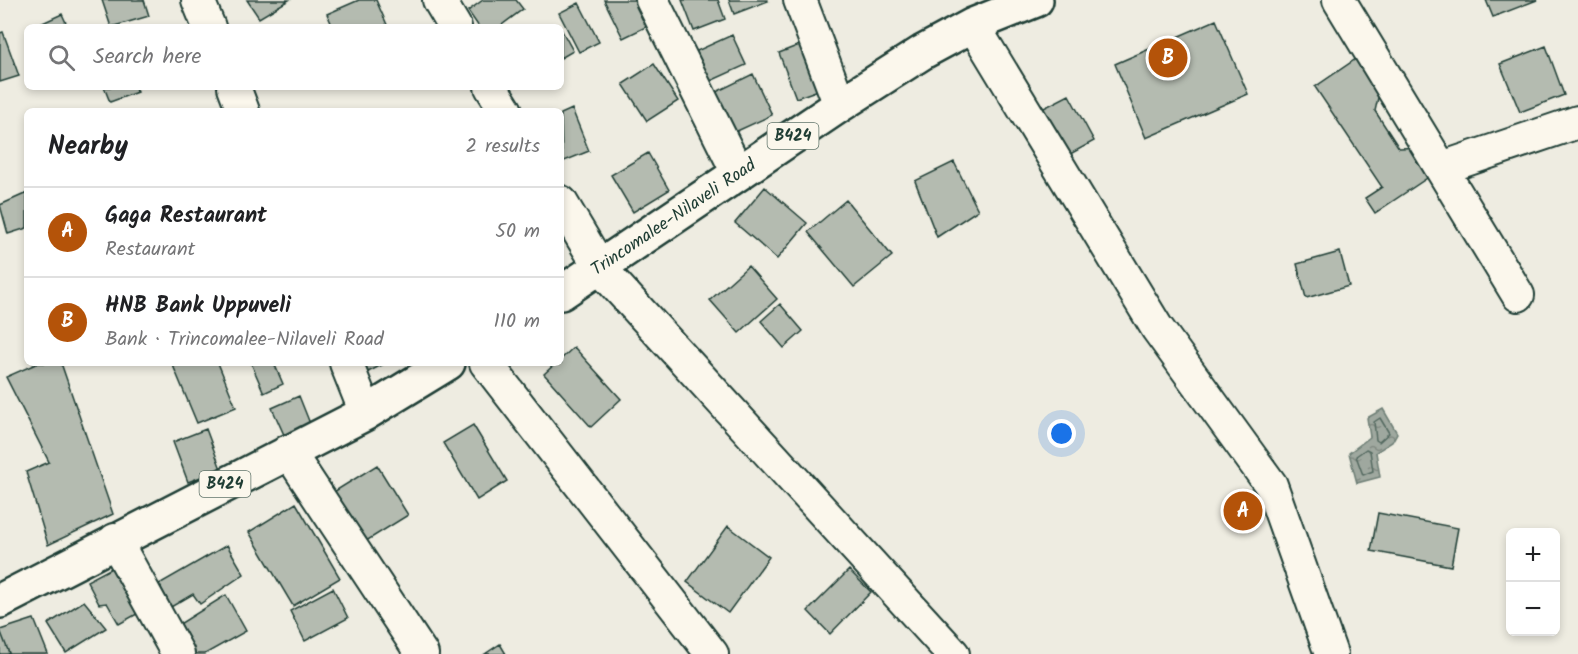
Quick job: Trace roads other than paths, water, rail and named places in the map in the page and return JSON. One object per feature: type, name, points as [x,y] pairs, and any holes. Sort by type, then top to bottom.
[{"type":"main road","name":"Trincomalee-Nilaveli Road","points":[[564,291],[601,269],[738,173],[923,52],[974,25],[1036,0]]},
{"type":"main road","name":"B424","points":[[0,601],[288,451],[366,413],[443,366]]},
{"type":"street","points":[[198,0],[208,24]]},
{"type":"street","points":[[439,0],[453,24]]},
{"type":"street","points":[[652,0],[738,173]]},
{"type":"street","points":[[800,0],[840,105]]},
{"type":"street","points":[[1339,0],[1518,295]]},
{"type":"street","points":[[974,25],[1157,328],[1271,485],[1331,654]]},
{"type":"street","points":[[235,90],[242,108]]},
{"type":"street","points":[[493,90],[504,108]]},
{"type":"street","points":[[1442,168],[1578,122]]},
{"type":"street","points":[[564,207],[601,269],[953,654]]},
{"type":"street","points":[[347,366],[366,413]]},
{"type":"street","points":[[488,366],[712,654]]},
{"type":"street","points":[[288,451],[422,654]]},
{"type":"street","points":[[115,540],[178,654]]},
{"type":"water","points":[[1383,409],[1397,433],[1392,442],[1376,452],[1380,477],[1357,483],[1349,453],[1370,437],[1367,418]]},
{"type":"place","name":"HNB Bank Uppuveli","points":[[1168,58]]},
{"type":"place","name":"Gaga Restaurant","points":[[1243,511]]}]
